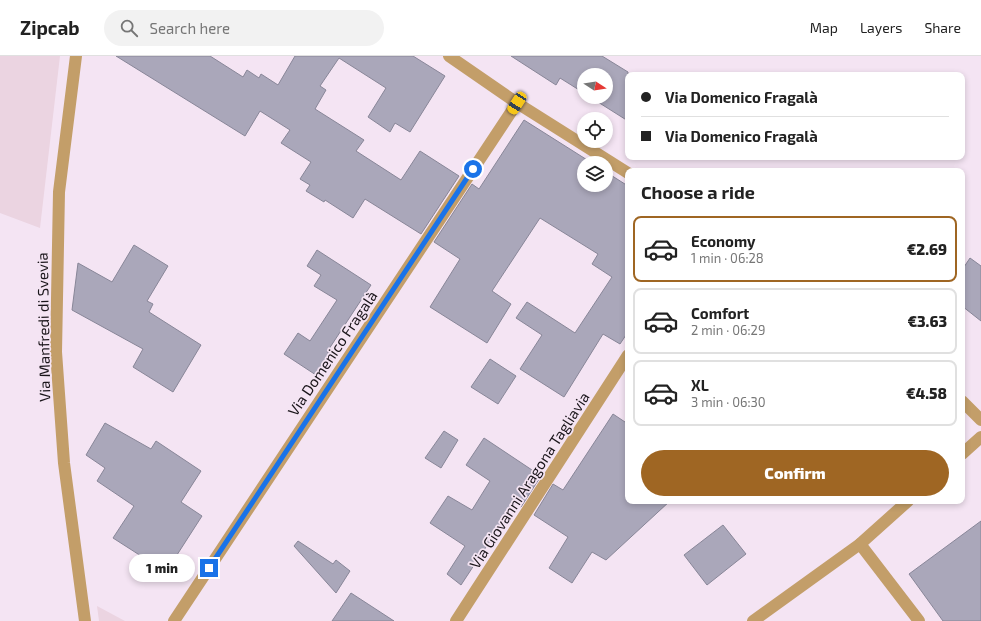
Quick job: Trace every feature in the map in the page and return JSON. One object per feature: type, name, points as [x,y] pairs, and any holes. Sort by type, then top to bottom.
[{"type":"street","name":"Via Manfredi di Svevia","points":[[76,56],[59,192],[56,352],[64,464],[85,621]]},
{"type":"street","points":[[449,56],[517,103],[625,171]]},
{"type":"street","name":"Via Domenico Fragalà","points":[[174,621],[517,103]]},
{"type":"street","name":"Via Giovanni Aragona Tagliavia","points":[[456,621],[625,361]]},
{"type":"street","points":[[965,404],[981,420]]},
{"type":"street","points":[[965,451],[981,437]]},
{"type":"street","points":[[753,621],[860,544],[905,504]]},
{"type":"street","points":[[860,544],[919,621]]},
{"type":"shaded area","points":[[0,56],[60,56],[40,228],[0,213]]},
{"type":"shaded area","points":[[97,606],[125,621],[99,621]]},
{"type":"building","points":[[116,56],[210,56],[243,77],[247,70],[259,78],[261,74],[278,85],[295,56],[413,56],[445,76],[410,132],[395,123],[390,132],[368,117],[386,88],[339,58],[320,86],[326,90],[315,109],[364,140],[356,151],[401,180],[420,151],[459,176],[421,234],[365,199],[353,218],[325,200],[324,202],[306,191],[310,185],[300,179],[311,162],[281,143],[290,130],[260,111],[245,136]]},
{"type":"building","points":[[511,56],[602,56],[628,72],[625,72],[625,119],[601,104],[613,104],[613,68],[577,68],[577,89],[560,78],[556,85]]},
{"type":"building","points":[[524,120],[581,156],[577,156],[577,192],[613,192],[613,176],[625,184],[625,336],[620,344],[603,334],[564,397],[520,369],[542,335],[516,318],[527,302],[575,333],[612,277],[592,264],[598,254],[540,218],[492,291],[511,304],[487,343],[430,307],[460,259],[434,242],[472,184],[479,189]]},
{"type":"building","points":[[134,245],[168,266],[147,301],[153,304],[149,312],[201,345],[173,392],[133,367],[143,349],[72,310],[78,263],[112,282]]},
{"type":"building","points":[[317,250],[371,285],[327,352],[333,355],[319,377],[284,354],[298,333],[310,341],[337,300],[314,286],[321,275],[307,266]]},
{"type":"building","points":[[970,258],[981,266],[981,321],[965,308],[965,266]]},
{"type":"building","points":[[490,359],[516,376],[498,404],[471,387]]},
{"type":"building","points":[[613,414],[625,422],[625,504],[667,504],[606,560],[592,552],[572,583],[549,568],[568,537],[534,515],[553,484],[563,490]]},
{"type":"building","points":[[105,423],[151,449],[156,441],[201,471],[181,502],[202,516],[166,572],[113,538],[134,506],[97,481],[105,468],[86,455]]},
{"type":"building","points":[[444,431],[458,440],[441,468],[425,458]]},
{"type":"building","points":[[484,438],[541,476],[521,507],[515,503],[461,585],[447,574],[465,546],[430,523],[448,496],[472,510],[490,481],[466,465]]},
{"type":"building","points":[[981,521],[981,621],[943,621],[909,574]]},
{"type":"building","points":[[723,525],[746,554],[707,585],[684,555]]},
{"type":"building","points":[[298,541],[333,564],[336,560],[350,571],[336,593],[294,546]]},
{"type":"building","points":[[351,593],[394,621],[332,621]]},
{"type":"route","points":[[209,568],[473,169]]}]
